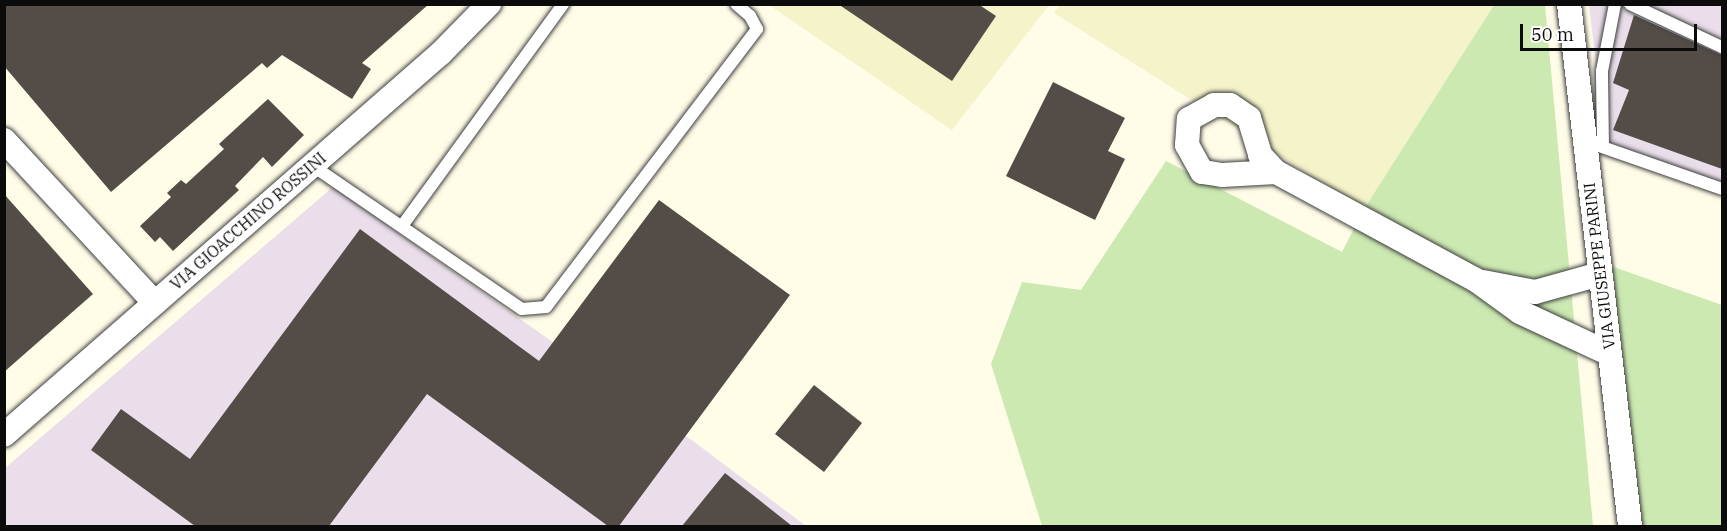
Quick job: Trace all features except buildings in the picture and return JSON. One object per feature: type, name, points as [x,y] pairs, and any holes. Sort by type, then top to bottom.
[{"type":"street","name":"VIA GIOACCHINO ROSSINI","points":[[4,435],[441,53],[489,4]]},
{"type":"street","name":"VIA GIUSEPPE PARINI","points":[[1569,4],[1594,144],[1600,274],[1630,526]]},
{"type":"street","points":[[4,140],[155,303]]},
{"type":"street","points":[[1276,172],[1476,280],[1521,312],[1610,354]]},
{"type":"street","points":[[1476,280],[1535,292],[1600,274]]},
{"type":"lane","points":[[402,226],[563,4]]},
{"type":"lane","points":[[313,166],[522,309],[546,307],[757,29],[750,16],[736,4]]},
{"type":"lane","points":[[1615,4],[1602,71],[1594,144],[1722,189]]},
{"type":"lane","points":[[1630,4],[1722,47]]},
{"type":"shaded area","points":[[1589,5],[1722,5],[1722,192],[1606,148]]},
{"type":"shaded area","points":[[333,187],[693,441],[806,526],[5,526],[4,469]]},
{"type":"green space","points":[[1060,4],[1494,5],[1364,209],[1054,13]]},
{"type":"green space","points":[[769,5],[1049,5],[952,130]]},
{"type":"green space","points":[[1494,5],[1545,5],[1593,526],[1042,526],[991,364],[1022,282],[1081,290],[1166,161],[1342,252],[1364,209]]},
{"type":"green space","points":[[1608,265],[1722,305],[1722,526],[1640,526]]}]
